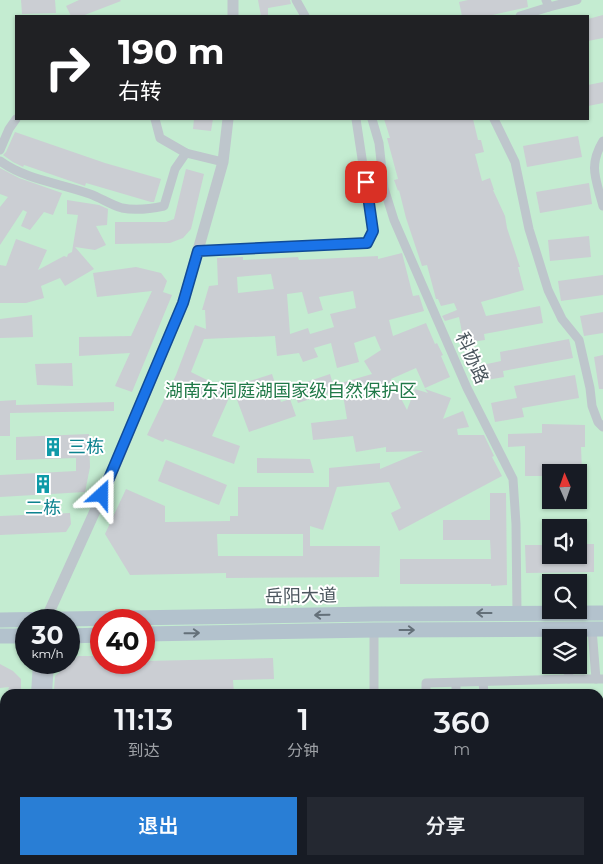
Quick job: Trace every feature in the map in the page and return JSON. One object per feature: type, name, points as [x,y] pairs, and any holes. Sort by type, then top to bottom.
[{"type":"main road","name":"岳阳大道","points":[[80,619],[364,614],[603,613]]},
{"type":"main road","name":"岳阳大道","points":[[0,620],[15,620]]},
{"type":"main road","name":"岳阳大道","points":[[155,634],[374,630],[542,633]]},
{"type":"main road","points":[[0,636],[15,636]]},
{"type":"main road","points":[[37,689],[38,674]]},
{"type":"main road","points":[[46,689],[47,674]]},
{"type":"street","points":[[233,0],[233,15]]},
{"type":"street","points":[[296,0],[304,15]]},
{"type":"street","points":[[522,15],[547,3],[577,0]]},
{"type":"street","points":[[0,150],[9,129],[15,120]]},
{"type":"street","points":[[155,120],[160,138],[186,153],[223,162]]},
{"type":"street","points":[[51,609],[110,478],[180,312],[223,162],[228,120]]},
{"type":"street","points":[[198,251],[367,243],[373,231],[356,120]]},
{"type":"street","name":"科协路","points":[[372,120],[379,143],[384,188],[394,220],[467,388],[513,479],[516,524],[517,613]]},
{"type":"street","points":[[494,120],[515,162],[529,229],[548,290],[562,319],[579,340],[590,388],[592,406],[598,422],[603,427]]},
{"type":"street","points":[[603,141],[596,153],[593,171],[603,206]]},
{"type":"street","points":[[0,161],[10,168],[90,194],[123,208],[146,210],[164,206],[175,169],[186,153]]},
{"type":"street","points":[[426,689],[426,683],[600,679],[597,629]]},
{"type":"street","points":[[374,630],[374,689]]},
{"type":"street","points":[[569,674],[569,679]]},
{"type":"street","points":[[483,682],[484,689]]},
{"type":"street","points":[[456,683],[456,689]]},
{"type":"green space","name":"湖南东洞庭湖国家级自然保护区","points":[[0,0],[603,0],[603,689],[0,689]]},
{"type":"building","points":[[21,0],[55,0],[56,13],[22,14]]},
{"type":"building","points":[[79,0],[121,1],[85,15],[70,15],[66,6]]},
{"type":"building","points":[[258,0],[290,0],[291,4],[268,8],[268,15],[261,15]]},
{"type":"building","points":[[468,0],[527,0],[528,7],[492,15],[462,15],[459,2]]},
{"type":"building","points":[[603,15],[603,38],[589,41],[589,19]]},
{"type":"building","points":[[603,82],[603,103],[589,106],[589,85]]},
{"type":"building","points":[[194,120],[213,120],[211,131],[193,129]]},
{"type":"building","points":[[384,120],[473,120],[478,140],[481,140],[484,152],[475,154],[482,181],[490,178],[493,190],[505,216],[520,267],[518,267],[524,290],[481,302],[486,316],[540,306],[543,323],[484,334],[485,340],[464,343],[459,317],[445,321],[442,316],[457,310],[454,303],[441,306],[438,299],[436,299],[427,265],[422,266],[399,190],[394,180],[398,179],[387,138],[390,138]]},
{"type":"building","points":[[15,132],[105,163],[161,179],[154,202],[86,183],[85,186],[24,165],[23,167],[13,162],[3,155]]},
{"type":"building","points":[[578,136],[582,157],[527,167],[523,146]]},
{"type":"building","points":[[0,168],[19,178],[62,193],[53,215],[44,212],[30,230],[21,226],[27,212],[23,210],[0,245],[0,207],[8,197],[0,194]]},
{"type":"building","points":[[186,169],[204,174],[191,229],[183,238],[170,243],[115,244],[115,222],[166,222],[174,219]]},
{"type":"building","points":[[589,183],[592,204],[540,213],[536,192]]},
{"type":"building","points":[[67,200],[99,205],[108,209],[107,225],[96,226],[106,245],[95,250],[75,247],[94,269],[65,286],[60,278],[41,286],[44,298],[26,303],[0,303],[0,265],[6,266],[16,239],[47,250],[38,270],[64,256],[67,257],[72,252],[78,215],[67,214]]},
{"type":"building","points":[[589,236],[591,257],[550,261],[548,240]]},
{"type":"building","points":[[402,253],[413,296],[419,295],[424,311],[389,320],[393,336],[426,323],[435,344],[437,343],[443,355],[441,356],[450,377],[425,388],[416,368],[391,379],[407,410],[415,389],[428,393],[425,389],[451,398],[443,419],[463,411],[469,427],[457,429],[458,435],[484,435],[494,456],[492,457],[502,476],[399,531],[391,513],[401,508],[389,482],[337,487],[323,530],[310,526],[310,546],[380,546],[379,577],[226,578],[226,573],[130,575],[105,534],[126,489],[165,506],[165,522],[230,521],[230,516],[238,516],[238,487],[329,487],[329,468],[380,463],[380,469],[423,451],[386,452],[386,447],[356,452],[353,436],[313,440],[311,423],[347,419],[341,383],[372,374],[364,361],[381,350],[375,336],[354,343],[359,362],[337,368],[331,343],[314,348],[318,357],[303,362],[299,353],[277,356],[275,336],[204,339],[191,372],[225,389],[272,374],[281,402],[290,399],[296,416],[249,432],[233,389],[212,436],[240,446],[234,464],[165,439],[163,442],[147,435],[176,375],[195,325],[206,329],[205,310],[202,310],[209,286],[218,285],[217,258],[243,257],[243,260],[298,257],[299,260],[378,256],[378,259]],"holes":[[[271,274],[274,289],[238,293],[237,277]],[[353,291],[356,308],[330,314],[334,327],[310,334],[308,328],[290,334],[287,294],[302,292],[308,314],[323,310],[319,297]],[[217,534],[303,534],[303,556],[218,556]]]},
{"type":"building","points":[[136,267],[161,273],[167,281],[163,292],[172,295],[132,392],[115,386],[130,353],[79,356],[79,337],[131,336],[152,291],[97,297],[93,273]]},
{"type":"building","points":[[603,275],[603,295],[561,301],[558,281]]},
{"type":"building","points":[[603,312],[603,333],[584,336],[580,316]]},
{"type":"building","points":[[32,315],[33,337],[0,338],[0,319]]},
{"type":"building","points":[[569,339],[573,358],[503,371],[504,377],[475,382],[473,367],[501,361],[500,352]]},
{"type":"building","points":[[603,355],[603,389],[599,389],[594,357]]},
{"type":"building","points":[[72,363],[73,386],[37,385],[35,364]]},
{"type":"building","points":[[330,374],[335,391],[298,403],[292,387]]},
{"type":"building","points":[[575,375],[579,398],[522,408],[524,417],[495,422],[491,403],[517,398],[514,386]]},
{"type":"building","points":[[16,400],[16,405],[114,402],[114,411],[10,413],[10,436],[0,436],[0,401]]},
{"type":"building","points":[[542,424],[585,425],[585,447],[581,447],[582,464],[542,464],[542,476],[525,476],[525,446],[508,447],[508,434],[542,433]]},
{"type":"building","points":[[89,434],[90,467],[85,492],[0,497],[0,475],[76,471],[76,458],[16,460],[16,437]]},
{"type":"building","points":[[257,458],[310,459],[314,473],[257,473]]},
{"type":"building","points":[[166,460],[227,485],[219,505],[158,481]]},
{"type":"building","points":[[490,493],[506,493],[507,585],[400,584],[400,559],[491,559],[490,540],[443,540],[443,520],[490,520]]},
{"type":"building","points":[[70,513],[71,524],[66,532],[0,535],[0,516]]},
{"type":"building","points":[[587,544],[594,544],[594,572],[526,573],[525,545],[542,545],[542,564],[587,564]]},
{"type":"building","points":[[80,656],[90,656],[90,674],[155,674],[155,661],[273,658],[274,679],[233,680],[234,689],[54,689],[55,676],[57,674],[80,674]]},
{"type":"building","points":[[0,664],[13,671],[21,679],[21,689],[8,689],[9,687],[0,688]]},
{"type":"place","name":"三栋","points":[[53,447]]},
{"type":"place","name":"二栋","points":[[43,484]]},
{"type":"route","points":[[102,495],[183,303],[198,251],[367,243],[373,231],[366,182]]}]
